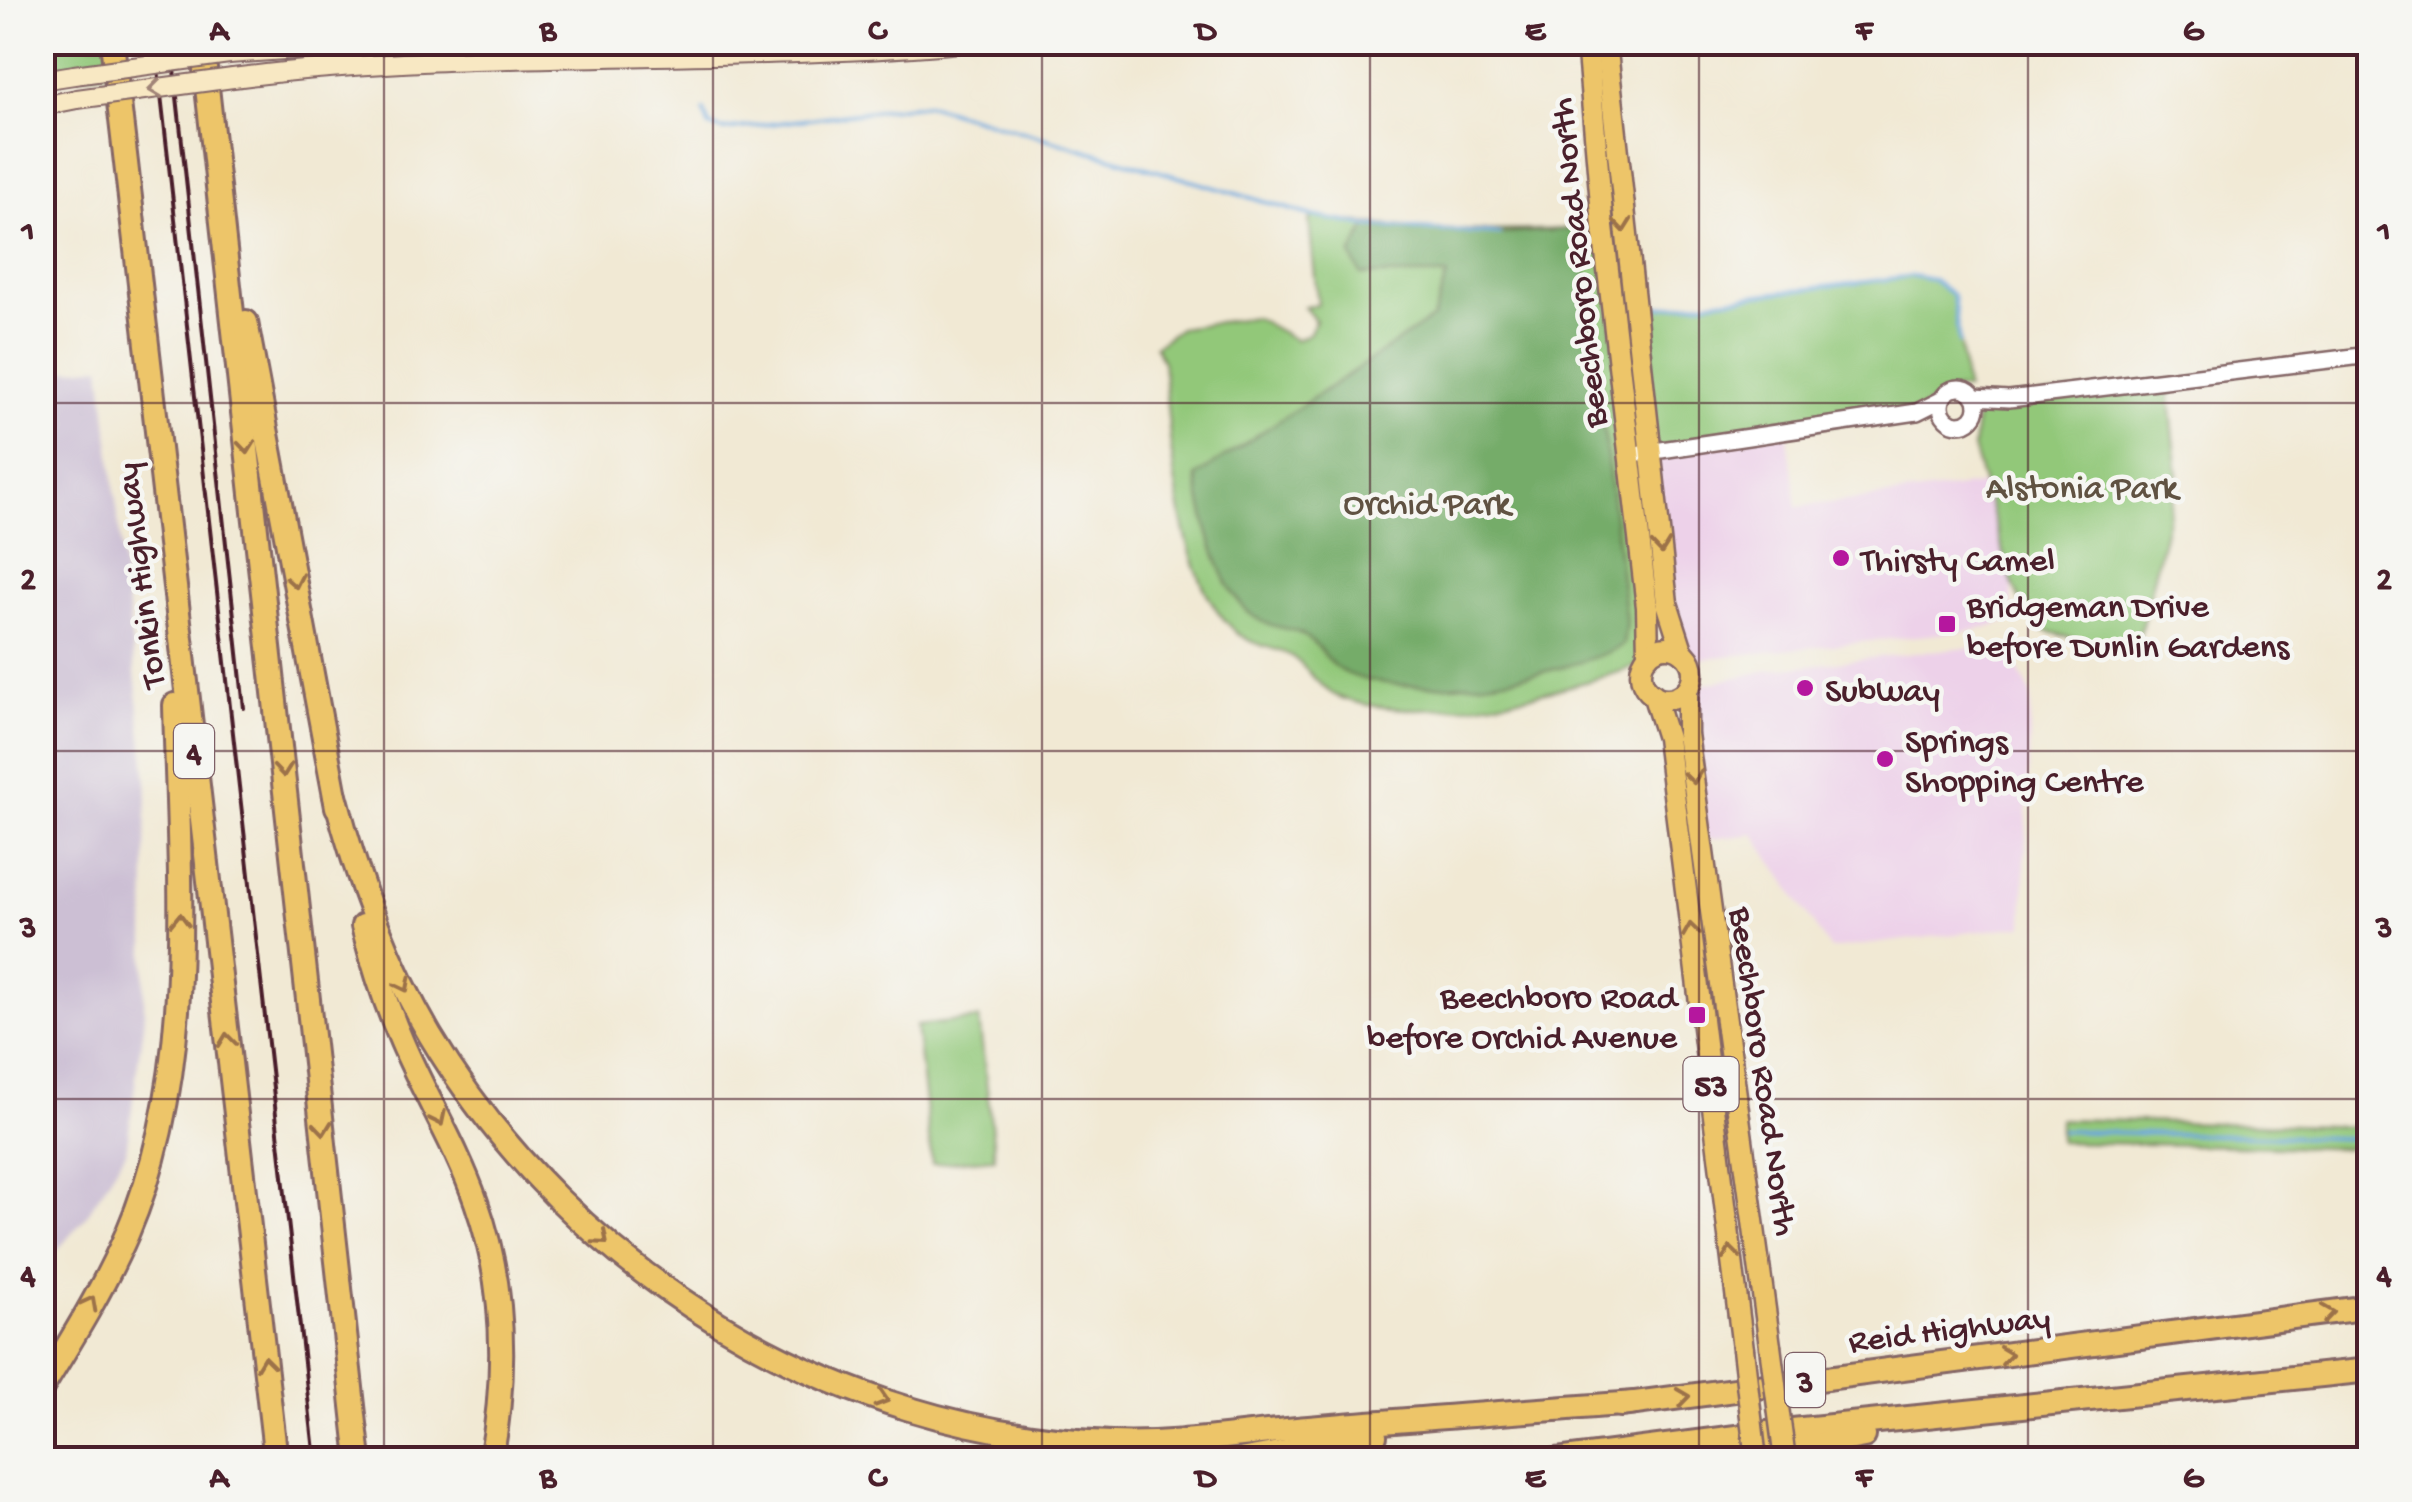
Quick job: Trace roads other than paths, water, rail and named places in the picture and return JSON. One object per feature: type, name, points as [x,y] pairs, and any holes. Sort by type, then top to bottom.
[{"type":"highway","name":"Tonkin Highway","points":[[112,42],[276,1460]]},
{"type":"highway","points":[[202,42],[360,1460]]},
{"type":"highway","points":[[213,142],[352,885],[401,1040],[461,1163],[490,1246],[502,1361],[491,1460]]},
{"type":"highway","points":[[42,1388],[127,1234],[142,1191],[159,1122],[178,986],[175,684],[124,152]]},
{"type":"highway","points":[[335,795],[364,894],[405,989],[458,1078],[522,1160],[634,1266],[720,1325],[812,1372],[960,1422],[1114,1443],[1636,1404]]},
{"type":"highway","name":"Reid Highway","points":[[1240,1460],[1367,1437],[2370,1308]]},
{"type":"highway","name":"3","points":[[1556,1460],[2370,1370]]},
{"type":"highway","points":[[1736,1460],[2026,1411],[2318,1375]]},
{"type":"main road","points":[[42,80],[230,54],[397,42]]},
{"type":"main road","points":[[42,106],[233,78],[436,60],[798,53],[972,42]]},
{"type":"main road","name":"Beechboro Road North","points":[[1588,42],[1628,456],[1647,607],[1648,656]]},
{"type":"main road","name":"Beechboro Road North","points":[[1606,42],[1668,603],[1683,652]]},
{"type":"main road","points":[[1648,656],[1668,647],[1683,652]]},
{"type":"main road","name":"53","points":[[1683,652],[1693,674],[1687,690]]},
{"type":"main road","name":"53","points":[[1648,656],[1642,679],[1653,694]]},
{"type":"main road","points":[[1653,694],[1674,698],[1687,690]]},
{"type":"main road","name":"Beechboro Road North","points":[[1687,690],[1690,752],[1784,1460]]},
{"type":"main road","name":"Beechboro Road North","points":[[1653,694],[1666,738],[1756,1460]]},
{"type":"street","points":[[1943,408],[1949,391],[1960,388],[1976,403],[2370,355]]},
{"type":"street","points":[[1943,408],[1960,424],[1971,419],[1976,403]]},
{"type":"street","points":[[1628,456],[1943,408]]},
{"type":"waterway","points":[[704,111],[709,126],[724,130],[927,104],[1313,216],[1367,226],[1500,234]]},
{"type":"waterway","points":[[1654,308],[1913,276],[1933,280],[1953,295],[1959,343]]},
{"type":"waterway","points":[[2062,1131],[2370,1139]]},
{"type":"railway","points":[[155,42],[315,1460]]},
{"type":"railway","points":[[171,42],[244,708]]},
{"type":"place","name":"Thirsty Camel","points":[[1841,558]]},
{"type":"place","name":"Bridgeman Drive before Dunlin Gardens","points":[[1947,624]]},
{"type":"place","name":"Subway","points":[[1805,688]]},
{"type":"place","name":"Springs Shopping Centre","points":[[1885,759]]},
{"type":"place","name":"Beechboro Road before Orchid Avenue","points":[[1697,1015]]},
{"type":"park label","name":"Alstonia Park","points":[[2082,485]]},
{"type":"park label","name":"Orchid Park","points":[[1427,501]]}]
